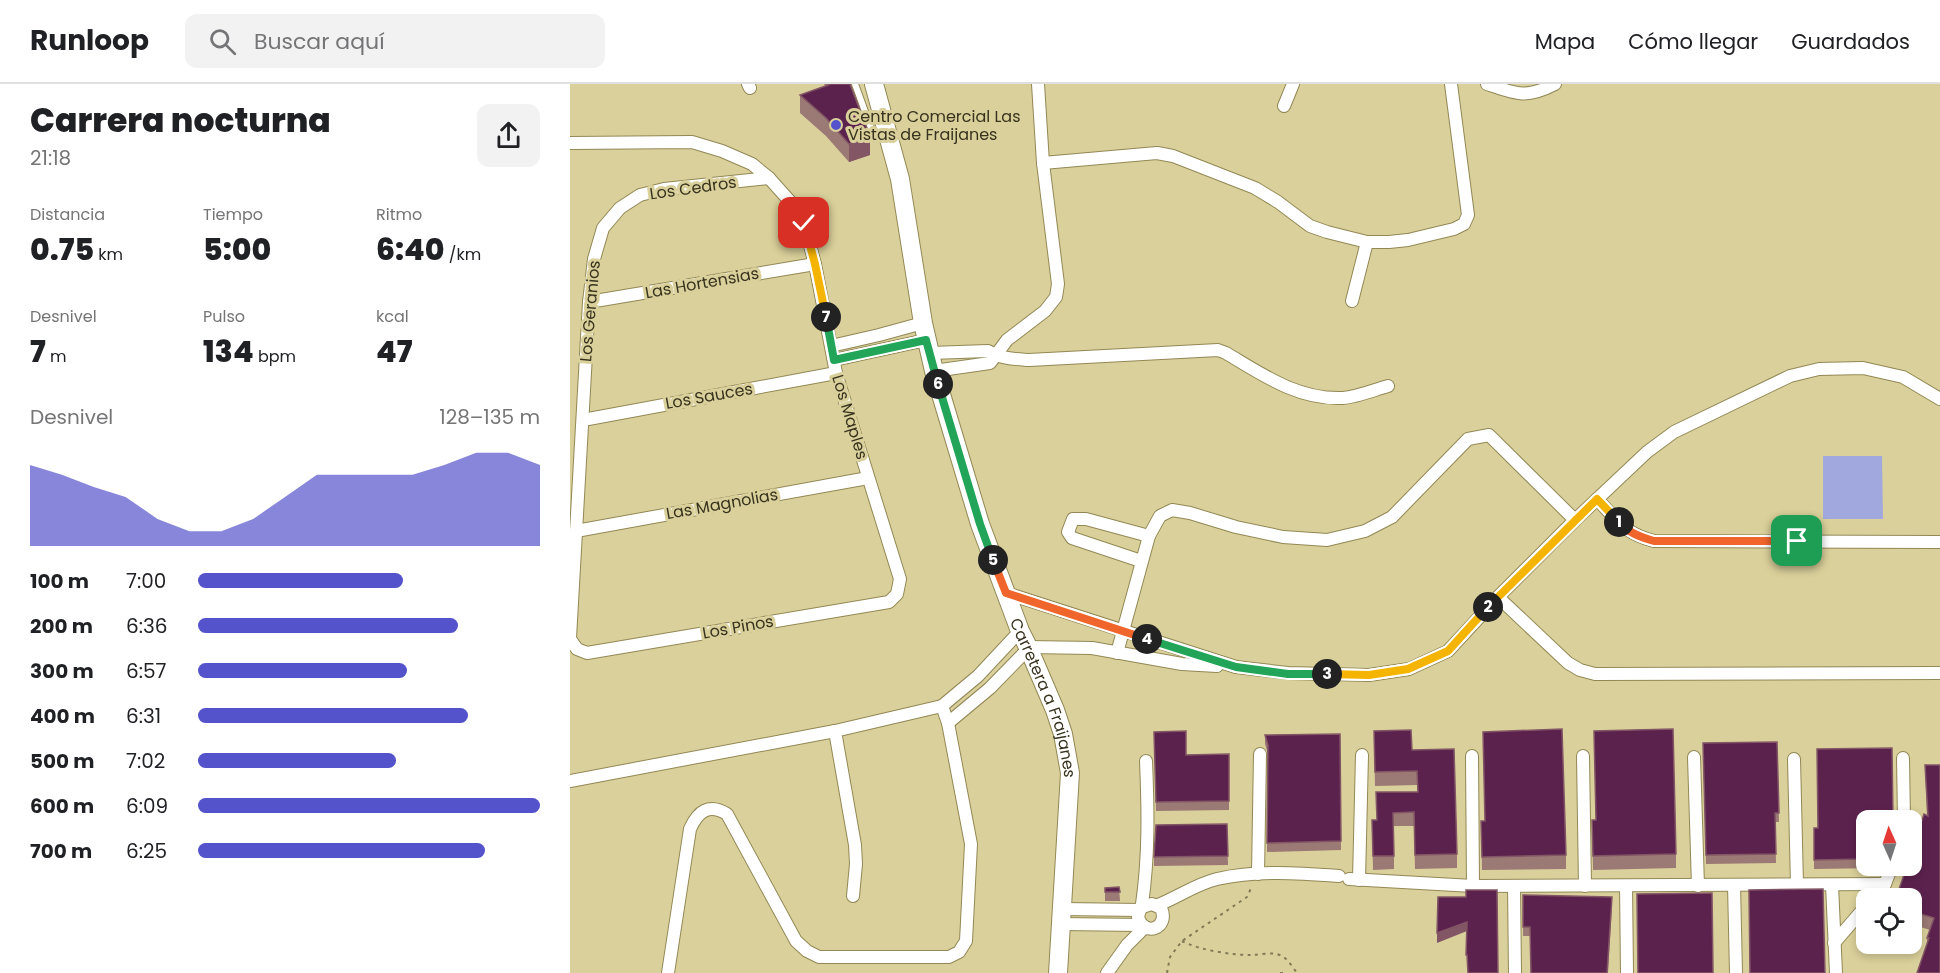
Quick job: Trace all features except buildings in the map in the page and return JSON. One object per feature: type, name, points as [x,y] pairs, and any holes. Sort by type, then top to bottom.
[{"type":"main road","name":"Carretera a Fraijanes","points":[[874,84],[876,119],[900,179],[928,346],[980,524],[1063,735],[1070,772],[1058,973]]},
{"type":"street","points":[[831,346],[879,336],[928,346],[990,363],[1007,340],[1045,311],[1056,297],[1058,284],[1043,163],[1038,84]]},
{"type":"street","points":[[1284,106],[1293,84]]},
{"type":"street","points":[[1043,163],[1156,153],[1173,156],[1255,188],[1310,226],[1367,242],[1408,240],[1454,229],[1464,224],[1468,214],[1451,84]]},
{"type":"street","points":[[1487,84],[1517,94],[1540,92],[1555,84]]},
{"type":"street","name":"Los Maples","points":[[570,142],[692,142],[722,151],[752,164],[769,178],[795,207],[804,223],[815,264],[835,367],[900,579],[897,594]]},
{"type":"street","name":"Los Cedros","points":[[620,208],[640,195],[664,189],[769,178]]},
{"type":"street","name":"Los Geranios","points":[[572,642],[589,302],[594,259],[603,228],[620,208]]},
{"type":"street","points":[[1352,301],[1367,242]]},
{"type":"street","name":"Las Hortensias","points":[[589,302],[815,264]]},
{"type":"street","points":[[928,346],[988,351],[996,356],[1029,360],[1218,350],[1281,386],[1308,395],[1344,398],[1388,386]]},
{"type":"street","name":"Los Sauces","points":[[582,420],[928,346]]},
{"type":"street","points":[[570,781],[835,731],[942,706],[978,676],[1026,642],[1092,648],[1182,664],[1236,667],[1288,674],[1369,675],[1408,669],[1448,651],[1575,520],[1647,452],[1674,432],[1790,376],[1819,369],[1863,368],[1903,377],[1940,399]]},
{"type":"street","points":[[1118,653],[1149,536],[1160,516],[1172,510],[1283,537],[1327,540],[1365,531],[1392,517],[1468,439],[1489,435],[1575,520]]},
{"type":"street","name":"Las Magnolias","points":[[576,531],[868,478]]},
{"type":"street","points":[[1597,499],[1627,531],[1654,541],[1940,542]]},
{"type":"street","points":[[1141,561],[1072,538],[1068,532],[1073,519],[1086,519],[1149,536]]},
{"type":"street","points":[[1006,593],[1236,667]]},
{"type":"street","name":"Los Pinos","points":[[572,642],[587,653],[889,602],[897,594]]},
{"type":"street","points":[[1498,597],[1569,663],[1580,670],[1595,674],[1940,673]]},
{"type":"street","points":[[948,723],[990,688],[1026,642]]},
{"type":"street","points":[[668,973],[690,829],[700,812],[710,809],[727,814],[796,941],[807,951],[819,957],[950,957],[959,952],[966,941],[971,844],[948,723],[942,706]]},
{"type":"street","points":[[835,731],[855,845],[853,896]]},
{"type":"street","points":[[1255,874],[1260,754]]},
{"type":"street","points":[[1349,878],[1362,755]]},
{"type":"street","points":[[1472,756],[1473,886]]},
{"type":"street","points":[[1583,756],[1585,886]]},
{"type":"street","points":[[1694,757],[1698,886]]},
{"type":"street","points":[[1903,758],[1904,810]]},
{"type":"street","points":[[1794,759],[1797,885]]},
{"type":"street","points":[[1143,926],[1138,917],[1141,908],[1147,839],[1146,761]]},
{"type":"street","points":[[1062,917],[1141,908],[1148,904],[1158,905],[1183,891],[1217,879],[1278,872],[1473,886],[1885,884]]},
{"type":"street","points":[[1882,888],[1888,876]]},
{"type":"street","points":[[1734,885],[1736,973]]},
{"type":"street","points":[[1832,885],[1836,973]]},
{"type":"street","points":[[1515,886],[1515,973]]},
{"type":"street","points":[[1626,886],[1627,973]]},
{"type":"street","points":[[1062,917],[1153,929],[1161,924],[1164,916],[1158,905]]},
{"type":"street","points":[[1834,943],[1856,918]]},
{"type":"street","points":[[1107,973],[1143,926]]},
{"type":"lane","points":[[855,84],[876,119],[875,139]]},
{"type":"path","points":[[1167,973],[1170,957],[1182,941],[1246,897],[1254,884],[1255,874]]},
{"type":"path","points":[[1182,941],[1196,947],[1248,955],[1276,953],[1284,957],[1297,973]]},
{"type":"shaded area","points":[[1823,456],[1882,456],[1883,519],[1823,519]]},
{"type":"place","name":"Centro Comercial Las Vistas de Fraijanes","points":[[836,125]]},
{"type":"route","points":[[804,223],[815,264],[834,360],[926,340],[980,524],[1006,593],[1124,632],[1236,667],[1288,674],[1369,675],[1408,669],[1448,651],[1498,597],[1597,499],[1627,531],[1654,541],[1797,541]]}]
